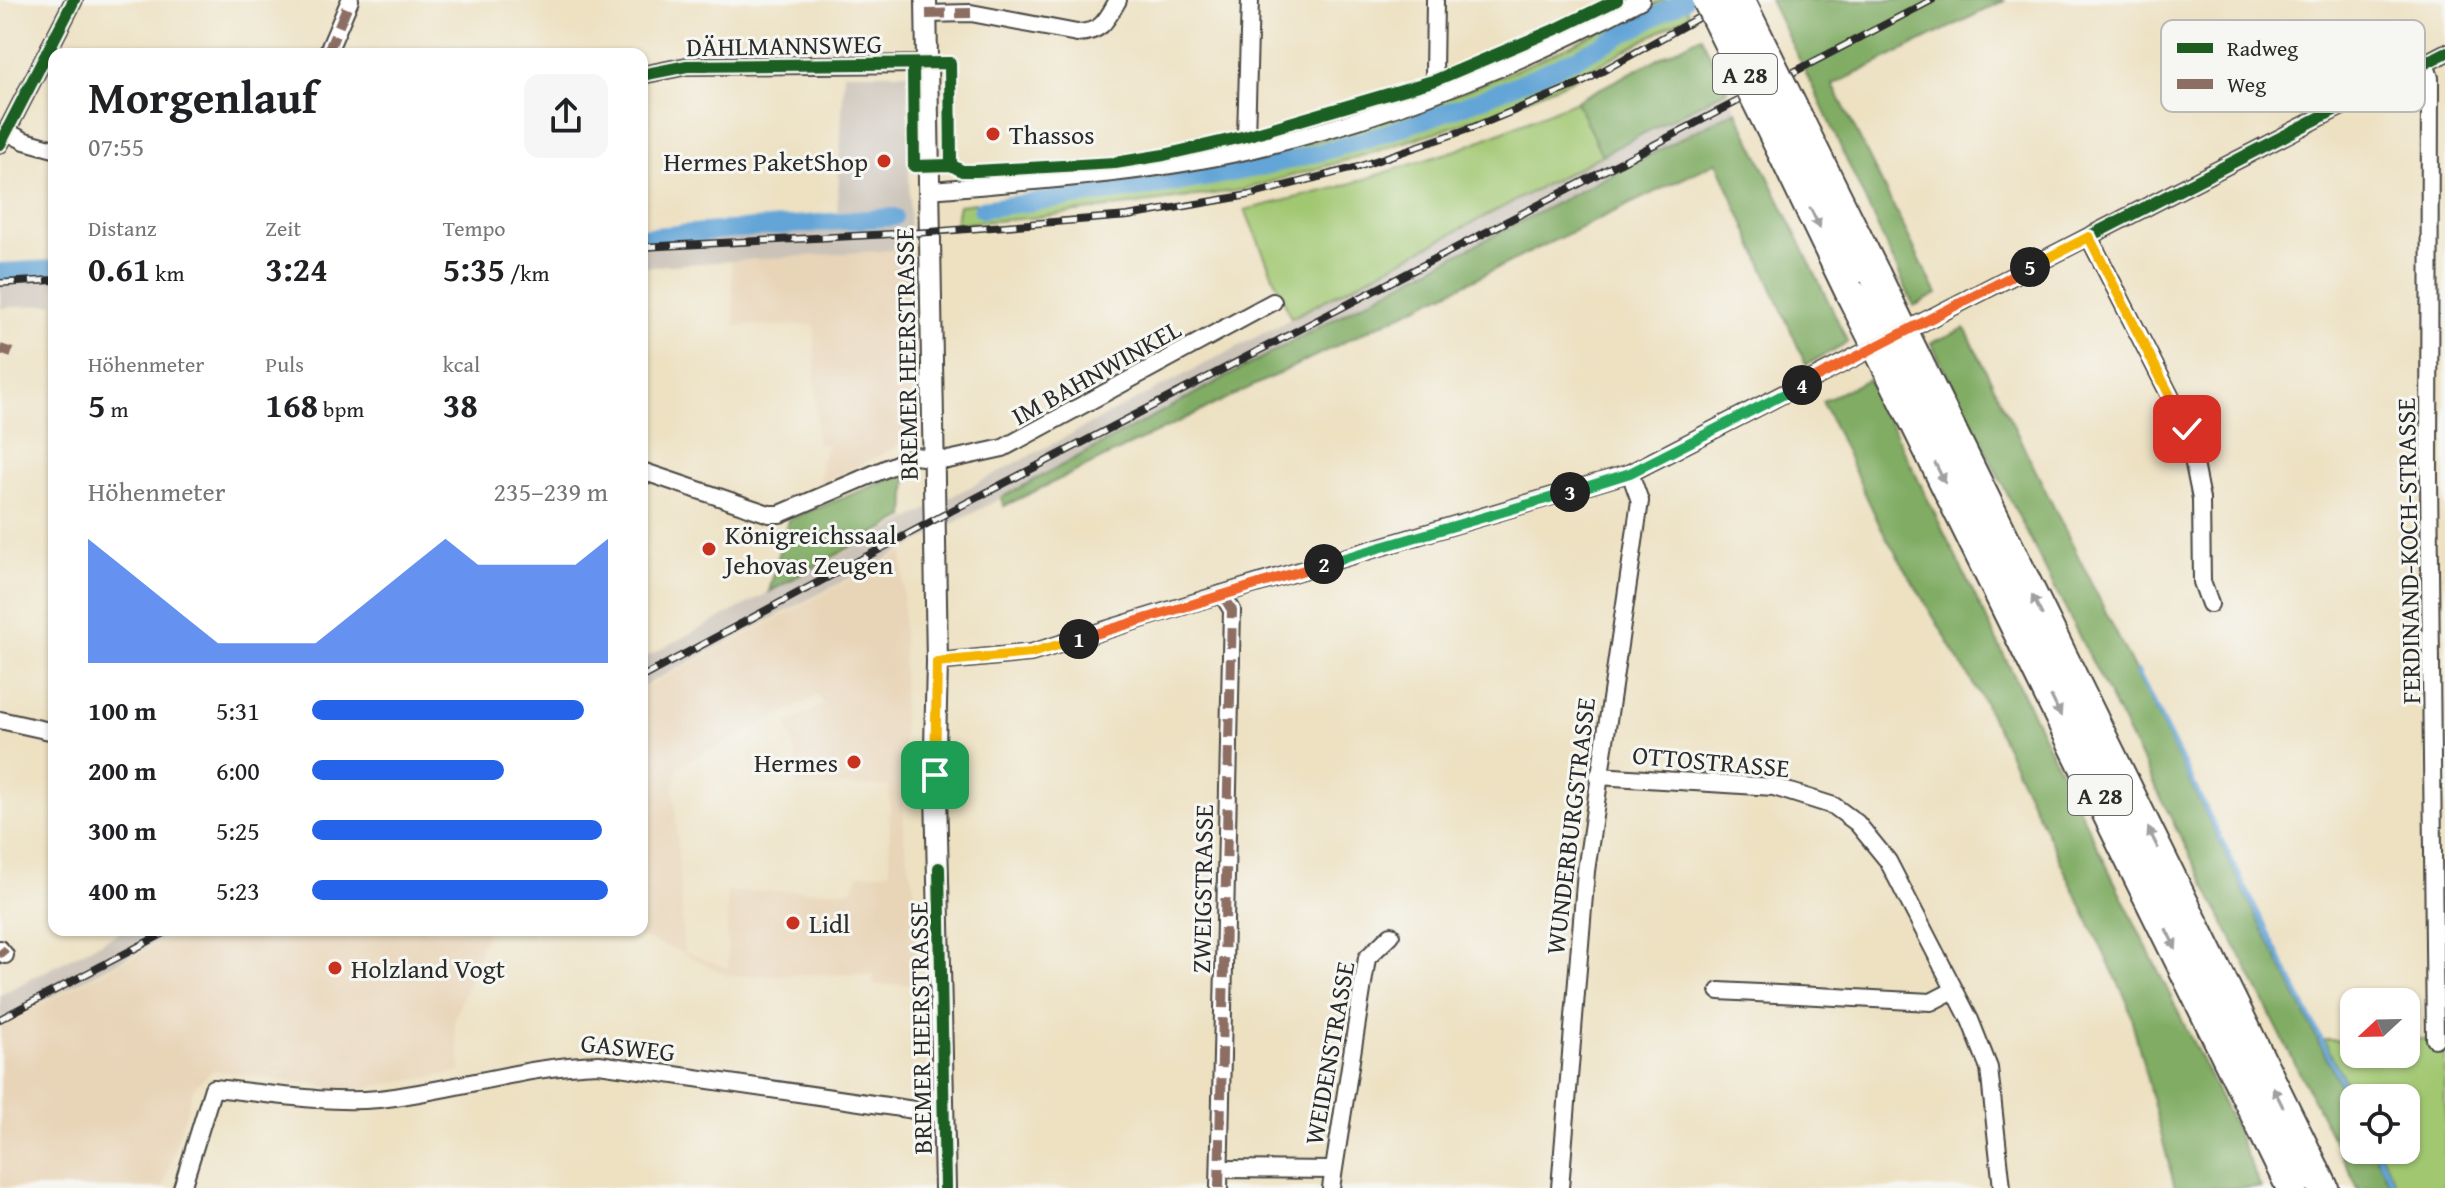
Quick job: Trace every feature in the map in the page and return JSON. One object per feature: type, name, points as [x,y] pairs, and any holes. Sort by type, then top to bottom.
[{"type":"highway","name":"A 28","points":[[1708,0],[1875,275],[1919,397],[2292,1188]]},
{"type":"highway","name":"A 28","points":[[1739,0],[1852,295],[1919,397],[2323,1188]]},
{"type":"street","points":[[49,48],[74,0]]},
{"type":"street","points":[[330,48],[350,0]]},
{"type":"street","points":[[926,7],[1077,33],[1093,32],[1107,20],[1118,0]]},
{"type":"street","points":[[1248,150],[1250,0]]},
{"type":"street","points":[[1435,0],[1434,75],[1439,91]]},
{"type":"street","points":[[930,190],[1116,173],[1248,150],[1356,120],[1439,91],[1551,46],[1641,0]]},
{"type":"street","name":"BREMER HEERSTRASSE","points":[[926,7],[937,662],[935,775],[945,1188]]},
{"type":"street","points":[[48,51],[3,138],[48,147]]},
{"type":"street","points":[[2425,63],[2445,53]]},
{"type":"street","name":"FERDINAND-KOCH-STRASSE","points":[[2425,63],[2430,78],[2438,229],[2429,477],[2435,1039]]},
{"type":"street","name":"DÄHLMANNSWEG","points":[[648,74],[687,66],[927,64]]},
{"type":"street","points":[[937,662],[1031,653],[1630,473],[2330,112]]},
{"type":"street","points":[[2089,237],[2187,429],[2201,499],[2202,582],[2210,604]]},
{"type":"street","name":"IM BAHNWINKEL","points":[[648,473],[769,514],[780,514],[915,456],[948,460],[1003,448],[1273,302]]},
{"type":"street","name":"WUNDERBURGSTRASSE","points":[[1560,1188],[1586,871],[1640,501],[1630,473]]},
{"type":"street","name":"ZWEIGSTRASSE","points":[[1219,1188],[1232,610],[1222,594]]},
{"type":"street","points":[[0,720],[48,731]]},
{"type":"street","name":"OTTOSTRASSE","points":[[1598,776],[1774,787],[1834,806],[1871,837],[1888,861],[1954,990],[1989,1068],[2002,1188]]},
{"type":"street","name":"WEIDENSTRASSE","points":[[1331,1188],[1367,958],[1391,935]]},
{"type":"street","points":[[1719,991],[1931,1002],[1954,990]]},
{"type":"street","name":"GASWEG","points":[[182,1188],[213,1088],[340,1100],[380,1099],[561,1065],[599,1064],[928,1112],[945,1111]]},
{"type":"street","points":[[1220,1169],[1332,1170]]},
{"type":"shaded area","points":[[844,73],[908,73],[910,249],[648,267],[648,228],[837,216]]},
{"type":"shaded area","points":[[1727,90],[1736,110],[1441,262],[648,684],[648,656]]},
{"type":"shaded area","points":[[910,249],[903,341],[912,385],[913,438],[819,486],[822,459],[828,445],[817,443],[814,325],[735,326],[731,261]]},
{"type":"shaded area","points":[[48,264],[48,304],[0,308],[0,267]]},
{"type":"shaded area","points":[[903,552],[904,839],[916,897],[918,984],[874,985],[873,974],[729,976],[681,952],[637,936],[648,936],[648,687]],"holes":[[[818,695],[823,705],[787,725],[795,749],[796,786],[889,786],[890,872],[859,874],[852,890],[727,892],[728,968],[684,952],[674,790],[678,766]]]},
{"type":"shaded area","points":[[113,936],[168,936],[0,1024],[0,995]]},
{"type":"shaded area","points":[[173,936],[485,936],[454,1022],[462,1072],[352,1090],[213,1070],[194,1087],[163,1188],[0,1188],[0,1026]]},
{"type":"green space","points":[[1662,0],[1683,0],[1690,15],[1569,81],[1488,115],[1368,154],[1242,190],[1031,218],[955,224],[959,205],[1175,173],[1301,145],[1355,129],[1511,72]]},
{"type":"green space","points":[[1770,0],[2005,0],[1833,85],[1937,294],[1914,306],[1819,100]]},
{"type":"green space","points":[[1701,36],[1727,90],[1602,155],[1576,101]]},
{"type":"green space","points":[[1576,101],[1602,155],[1291,318],[1245,210],[1336,188],[1460,149]]},
{"type":"green space","points":[[1736,110],[1848,342],[1806,365],[1717,162],[1004,506],[1001,498],[1390,289]]},
{"type":"green space","points":[[1965,328],[2340,1085],[2340,1152],[1931,343]]},
{"type":"green space","points":[[1869,379],[2228,1114],[2261,1188],[2175,1188],[2127,1001],[1985,704],[1882,530],[1822,401]]},
{"type":"green space","points":[[907,472],[905,517],[769,592],[788,520]]},
{"type":"green space","points":[[2435,952],[2445,953],[2445,1188],[2398,1188],[2386,1164],[2420,1164],[2420,1084],[2346,1084],[2324,1040],[2340,1040],[2340,1068],[2420,1068],[2420,1039],[2435,1039]]},
{"type":"green space","points":[[2346,1164],[2380,1164],[2392,1188],[2358,1188]]},
{"type":"waterway","points":[[982,209],[1187,181],[1275,164],[1335,148],[1458,108],[1518,84],[1632,30],[1684,0]]},
{"type":"waterway","points":[[648,237],[894,217]]},
{"type":"waterway","points":[[0,272],[48,269]]},
{"type":"waterway","points":[[2137,671],[2343,1084]]},
{"type":"waterway","points":[[2443,1044],[2445,1053]]},
{"type":"waterway","points":[[2383,1164],[2395,1188]]},
{"type":"railway","points":[[648,247],[930,232],[1128,216],[1249,195],[1358,167],[1474,127],[1581,83],[1730,0]]},
{"type":"railway","points":[[648,674],[949,512],[1932,0]]},
{"type":"railway","points":[[0,283],[48,280]]},
{"type":"railway","points":[[0,1019],[159,936]]},
{"type":"marked path","points":[[330,48],[350,0]]},
{"type":"marked path","points":[[926,14],[971,13]]},
{"type":"marked path","points":[[0,349],[12,353]]},
{"type":"marked path","points":[[1219,1188],[1232,610],[1222,594]]},
{"type":"marked path","points":[[0,949],[5,955]]},
{"type":"cycle path","points":[[49,48],[74,0]]},
{"type":"cycle path","points":[[913,64],[914,166],[951,165],[962,171],[976,171],[1115,163],[1246,136],[1436,80],[1617,0]]},
{"type":"cycle path","points":[[0,144],[48,51]]},
{"type":"cycle path","points":[[2425,63],[2445,53]]},
{"type":"cycle path","points":[[648,74],[687,66],[950,63],[951,165]]},
{"type":"cycle path","points":[[937,662],[1031,653],[1630,473],[2331,112]]},
{"type":"cycle path","points":[[939,868],[945,1188]]},
{"type":"place","name":"Thassos","points":[[993,134]]},
{"type":"place","name":"Hermes PaketShop","points":[[884,161]]},
{"type":"place","name":"Königreichssaal Jehovas Zeugen","points":[[709,549]]},
{"type":"place","name":"Hermes","points":[[854,762]]},
{"type":"place","name":"Lidl","points":[[793,923]]},
{"type":"place","name":"Holzland Vogt","points":[[335,968]]},
{"type":"route","points":[[935,775],[937,662],[1031,653],[1630,473],[2089,237],[2187,429]]}]
